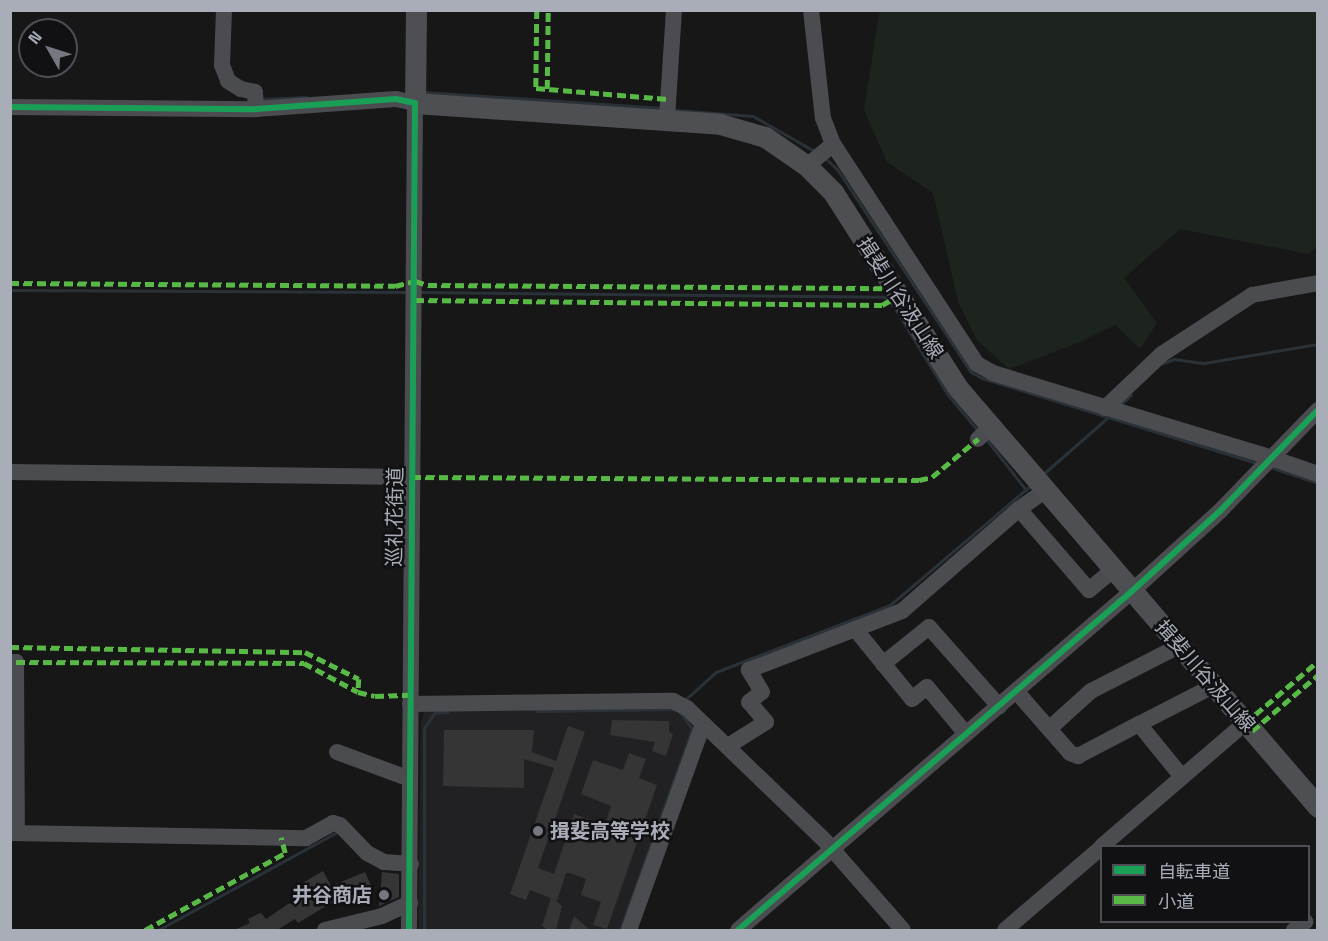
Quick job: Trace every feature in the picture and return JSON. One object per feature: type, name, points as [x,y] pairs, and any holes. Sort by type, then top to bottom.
[{"type":"main road","points":[[415,103],[416,10]]},
{"type":"main road","name":"揖斐川谷汲山線","points":[[415,103],[720,123],[765,137],[807,166],[832,192],[958,388],[984,433],[1045,491],[1317,807]]},
{"type":"street","points":[[224,10],[222,65],[228,81],[241,89],[255,92],[256,109]]},
{"type":"street","points":[[667,118],[674,10]]},
{"type":"street","points":[[811,10],[823,118],[833,144],[977,364],[993,373],[1270,457],[1317,474]]},
{"type":"street","points":[[10,107],[256,109],[396,99],[415,103]]},
{"type":"street","name":"巡礼花街道","points":[[409,930],[415,103]]},
{"type":"street","points":[[807,166],[833,144]]},
{"type":"street","points":[[1105,408],[1162,354],[1252,295],[1317,283]]},
{"type":"street","points":[[738,930],[1131,592],[1220,511],[1317,410]]},
{"type":"street","points":[[10,472],[412,477]]},
{"type":"street","points":[[728,746],[766,722],[749,702],[762,692],[748,670],[902,611],[1019,509],[1045,491]]},
{"type":"street","points":[[1019,509],[1089,590],[1113,570]]},
{"type":"street","points":[[883,664],[929,627],[999,706]]},
{"type":"street","points":[[855,629],[912,699],[927,687],[966,734]]},
{"type":"street","points":[[1050,728],[1091,691],[1179,646]]},
{"type":"street","points":[[10,662],[16,662],[14,833],[306,838],[333,823],[340,825],[367,853],[384,862],[411,864]]},
{"type":"street","points":[[1016,691],[1070,753],[1078,756],[1214,687]]},
{"type":"street","points":[[410,704],[673,701],[687,708],[728,746],[832,849],[903,930]]},
{"type":"street","points":[[628,930],[703,724]]},
{"type":"street","points":[[1139,724],[1182,777]]},
{"type":"street","points":[[1104,845],[1182,777],[1249,727]]},
{"type":"street","points":[[1120,845],[1249,727]]},
{"type":"street","points":[[337,752],[410,779]]},
{"type":"street","points":[[1005,930],[1100,849]]},
{"type":"street","points":[[1022,930],[1100,862]]},
{"type":"street","points":[[331,929],[382,916],[410,903]]},
{"type":"shaded area","points":[[883,11],[1317,11],[1317,247],[1308,254],[1180,229],[1124,278],[1157,323],[1140,349],[1115,325],[1075,344],[1009,369],[976,339],[958,301],[933,193],[887,162],[864,110],[879,14]]},
{"type":"shaded area","name":"揖斐高等学校","points":[[669,704],[696,723],[620,930],[418,930],[421,721],[424,712],[436,707]]},
{"type":"building","points":[[612,720],[669,721],[669,732],[673,734],[666,756],[652,751],[655,742],[610,735]]},
{"type":"building","points":[[568,726],[585,732],[538,868],[554,874],[574,814],[605,825],[611,806],[581,794],[593,760],[623,770],[629,753],[646,759],[639,778],[657,785],[607,929],[593,925],[601,902],[581,895],[586,879],[570,873],[566,873],[557,901],[554,899],[562,906],[556,930],[548,930],[542,926],[551,898],[530,890],[526,900],[510,894],[554,768],[524,759],[524,788],[443,786],[444,730],[534,730],[532,752],[556,761]]},
{"type":"building","points":[[323,871],[331,886],[365,872],[373,890],[333,906],[331,903],[298,923],[295,919],[277,930],[234,930],[250,923],[248,919],[261,913],[266,919],[300,896],[294,888]]},
{"type":"building","points":[[382,872],[399,874],[399,897],[379,906]]},
{"type":"building","points":[[574,916],[590,930],[569,930]]},
{"type":"waterway","points":[[423,92],[662,108]]},
{"type":"waterway","points":[[261,99],[306,97]]},
{"type":"waterway","points":[[675,110],[753,116],[814,151]]},
{"type":"waterway","points":[[825,158],[837,169],[971,372],[982,378],[1254,462]]},
{"type":"waterway","points":[[10,290],[408,292]]},
{"type":"waterway","points":[[420,292],[884,297],[893,305],[948,395],[979,432]]},
{"type":"waterway","points":[[1163,363],[1174,359],[1204,363],[1318,344]]},
{"type":"waterway","points":[[1120,405],[1131,395]]},
{"type":"waterway","points":[[1042,475],[1107,418]]},
{"type":"waterway","points":[[986,439],[1026,490]]},
{"type":"waterway","points":[[1273,468],[1318,483]]},
{"type":"waterway","points":[[687,698],[716,672],[890,605],[1031,485]]},
{"type":"waterway","points":[[536,711],[673,709]]},
{"type":"waterway","points":[[620,930],[692,729],[678,709]]},
{"type":"waterway","points":[[424,930],[424,728],[434,713],[448,712]]},
{"type":"waterway","points":[[158,930],[335,833]]},
{"type":"marked path","points":[[537,10],[536,88],[668,99]]},
{"type":"marked path","points":[[547,89],[548,10]]},
{"type":"marked path","points":[[10,283],[395,286],[415,281],[428,285],[888,288],[893,286]]},
{"type":"marked path","points":[[415,300],[882,305],[899,295]]},
{"type":"marked path","points":[[412,477],[919,480],[932,477],[978,439]]},
{"type":"marked path","points":[[10,647],[305,652],[359,679],[358,692]]},
{"type":"marked path","points":[[1245,723],[1318,661]]},
{"type":"marked path","points":[[16,662],[304,663],[358,692],[375,696],[410,695]]},
{"type":"marked path","points":[[1252,731],[1318,675]]},
{"type":"marked path","points":[[145,930],[285,853],[281,838]]},
{"type":"cycle path","points":[[10,107],[256,109],[396,99],[415,103],[409,930]]},
{"type":"cycle path","points":[[738,930],[1131,592],[1220,511],[1318,410]]},
{"type":"place","name":"揖斐高等学校","points":[[538,831]]},
{"type":"place","name":"井谷商店","points":[[384,895]]}]
